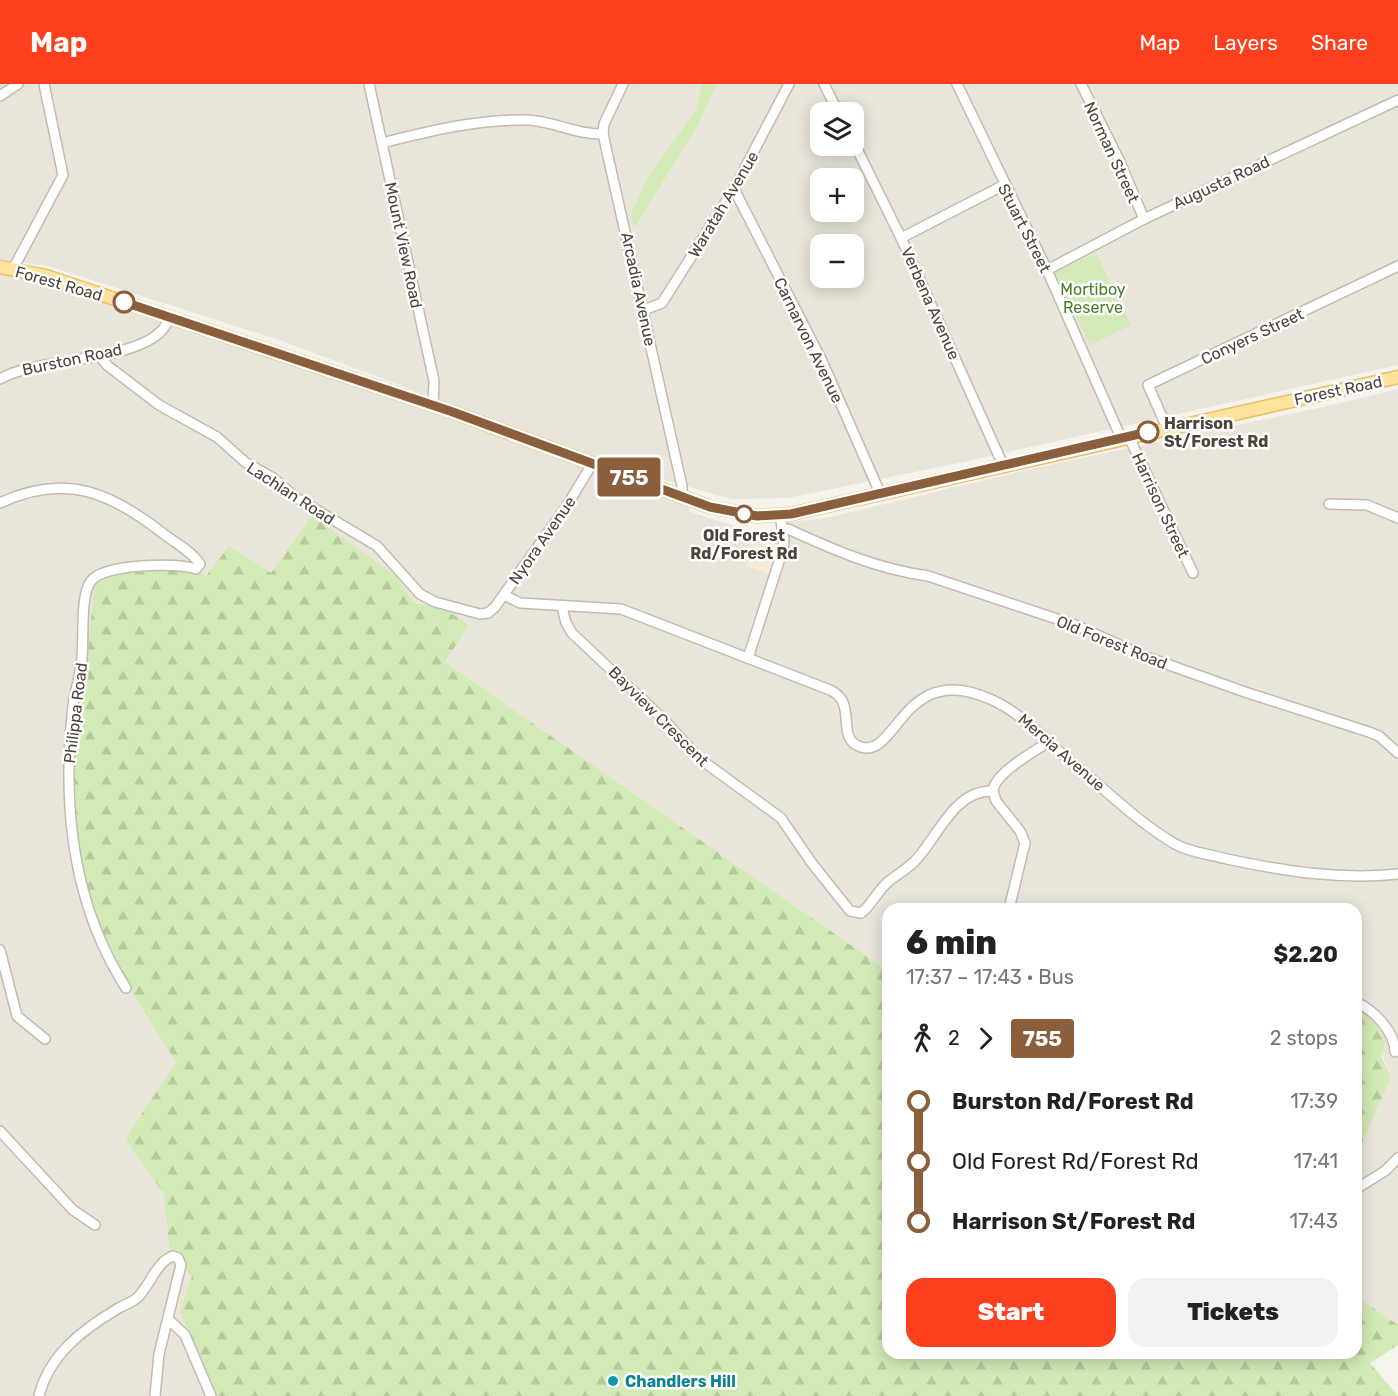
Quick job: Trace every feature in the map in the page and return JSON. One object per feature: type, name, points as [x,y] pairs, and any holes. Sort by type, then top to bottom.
[{"type":"main road","name":"Forest Road","points":[[0,267],[46,276],[433,405],[682,497],[737,514],[785,515],[1398,377]]},
{"type":"street","points":[[0,96],[18,84]]},
{"type":"street","points":[[13,269],[63,175],[44,84]]},
{"type":"street","name":"Mount View Road","points":[[369,84],[434,381],[433,405]]},
{"type":"street","points":[[382,143],[478,122],[528,120],[557,124],[588,135],[603,134],[604,124],[623,84]]},
{"type":"street","name":"Waratah Avenue","points":[[644,310],[662,303],[734,189],[789,84]]},
{"type":"street","points":[[824,84],[833,102]]},
{"type":"street","name":"Stuart Street","points":[[957,84],[1125,437]]},
{"type":"street","name":"Norman Street","points":[[1081,84],[1120,162],[1144,219]]},
{"type":"street","name":"Augusta Road","points":[[1047,270],[1144,219],[1398,100]]},
{"type":"street","name":"Arcadia Avenue","points":[[603,134],[644,310],[682,486],[682,497]]},
{"type":"street","name":"Verbena Avenue","points":[[860,156],[901,238],[1003,465]]},
{"type":"street","points":[[901,238],[1004,185]]},
{"type":"street","name":"Carnarvon Avenue","points":[[734,189],[822,361],[880,493]]},
{"type":"street","name":"Conyers Street","points":[[1167,428],[1148,385],[1398,266]]},
{"type":"street","name":"Burston Road","points":[[0,379],[24,368],[99,356],[152,339],[165,329],[170,318]]},
{"type":"street","name":"Lachlan Road","points":[[99,356],[108,366],[159,405],[217,437],[245,462],[273,478],[295,497],[377,546],[420,594],[435,602],[480,614],[488,613]]},
{"type":"street","name":"Harrison Street","points":[[1125,437],[1193,573]]},
{"type":"street","name":"Nyora Avenue","points":[[488,613],[504,595],[566,507],[592,464]]},
{"type":"street","name":"Philippa Road","points":[[0,503],[26,494],[54,489],[99,494],[136,512],[198,561],[200,566],[196,569],[183,564],[165,564],[107,571],[93,578],[86,592],[83,654],[71,729],[69,794],[84,900],[107,958],[126,988]]},
{"type":"street","points":[[1329,504],[1367,505],[1398,518]]},
{"type":"street","points":[[748,658],[788,529],[785,515]]},
{"type":"street","points":[[784,539],[785,515]]},
{"type":"street","name":"Old Forest Road","points":[[788,529],[847,557],[905,573],[928,576],[1075,624],[1175,668],[1369,732],[1379,736],[1398,753]]},
{"type":"street","name":"Mercia Avenue","points":[[504,595],[520,603],[621,609],[840,694],[845,702],[847,735],[852,744],[863,748],[873,748],[882,743],[915,703],[943,689],[958,688],[1015,711],[1047,743],[1168,839],[1191,851],[1284,871],[1341,876],[1398,874]]},
{"type":"street","name":"Bayview Crescent","points":[[562,607],[566,623],[572,633],[664,720],[700,759],[781,818],[811,862],[850,911],[861,913],[887,882],[913,864],[950,813],[966,798],[977,792],[993,791]]},
{"type":"street","points":[[1010,903],[1024,843],[1020,831],[996,801],[993,786],[1009,769],[1047,743]]},
{"type":"street","points":[[0,950],[17,1016],[45,1039]]},
{"type":"street","points":[[1362,1004],[1389,1031],[1395,1052]]},
{"type":"street","points":[[0,1131],[73,1210],[96,1225]]},
{"type":"street","points":[[1362,1185],[1385,1171],[1398,1158]]},
{"type":"street","points":[[39,1396],[49,1368],[68,1345],[116,1310],[137,1298],[163,1262],[173,1256],[178,1258],[181,1265],[159,1354],[155,1396]]},
{"type":"street","points":[[168,1319],[185,1335],[211,1396]]},
{"type":"shaded area","points":[[0,84],[1398,84],[1398,365],[968,461],[788,498],[730,499],[615,465],[279,340],[48,266],[0,260]]},
{"type":"shaded area","points":[[0,267],[24,271],[682,497],[691,512],[756,533],[747,565],[768,574],[784,523],[830,517],[1040,467],[1398,389],[1398,1325],[1362,1300],[1362,1143],[1391,1077],[1362,1011],[1362,903],[882,903],[882,967],[445,662],[468,626],[443,608],[414,603],[396,576],[271,574],[206,576],[185,568],[137,572],[100,581],[111,960],[176,1062],[125,1139],[164,1194],[169,1246],[193,1276],[180,1311],[213,1396],[0,1396]]},
{"type":"shaded area","points":[[756,533],[779,541],[769,574],[746,566]]},
{"type":"green space","points":[[702,84],[716,84],[698,125],[634,228],[631,214],[647,179],[696,110]]},
{"type":"green space","name":"Mortiboy Reserve","points":[[1096,253],[1131,325],[1090,345],[1055,272]]},
{"type":"green space","points":[[312,516],[396,576],[414,603],[443,608],[469,625],[445,662],[882,967],[882,1359],[1362,1359],[1362,1300],[1398,1325],[1398,1345],[1370,1363],[1398,1396],[213,1396],[180,1311],[192,1276],[169,1246],[164,1194],[125,1139],[176,1062],[111,960],[79,864],[74,772],[95,585],[124,574],[163,569],[186,568],[206,576],[229,546],[271,573]]},
{"type":"green space","points":[[1362,1011],[1387,1039],[1381,1056],[1391,1077],[1362,1143]]},
{"type":"bus line","name":"755","points":[[124,302],[450,411],[682,497],[737,514],[757,516],[791,514],[1148,432]]},
{"type":"place","name":"Harrison St/Forest Rd","points":[[1148,432]]},
{"type":"place","name":"Old Forest Rd/Forest Rd","points":[[744,514]]},
{"type":"place","name":"Chandlers Hill","points":[[613,1381]]}]
